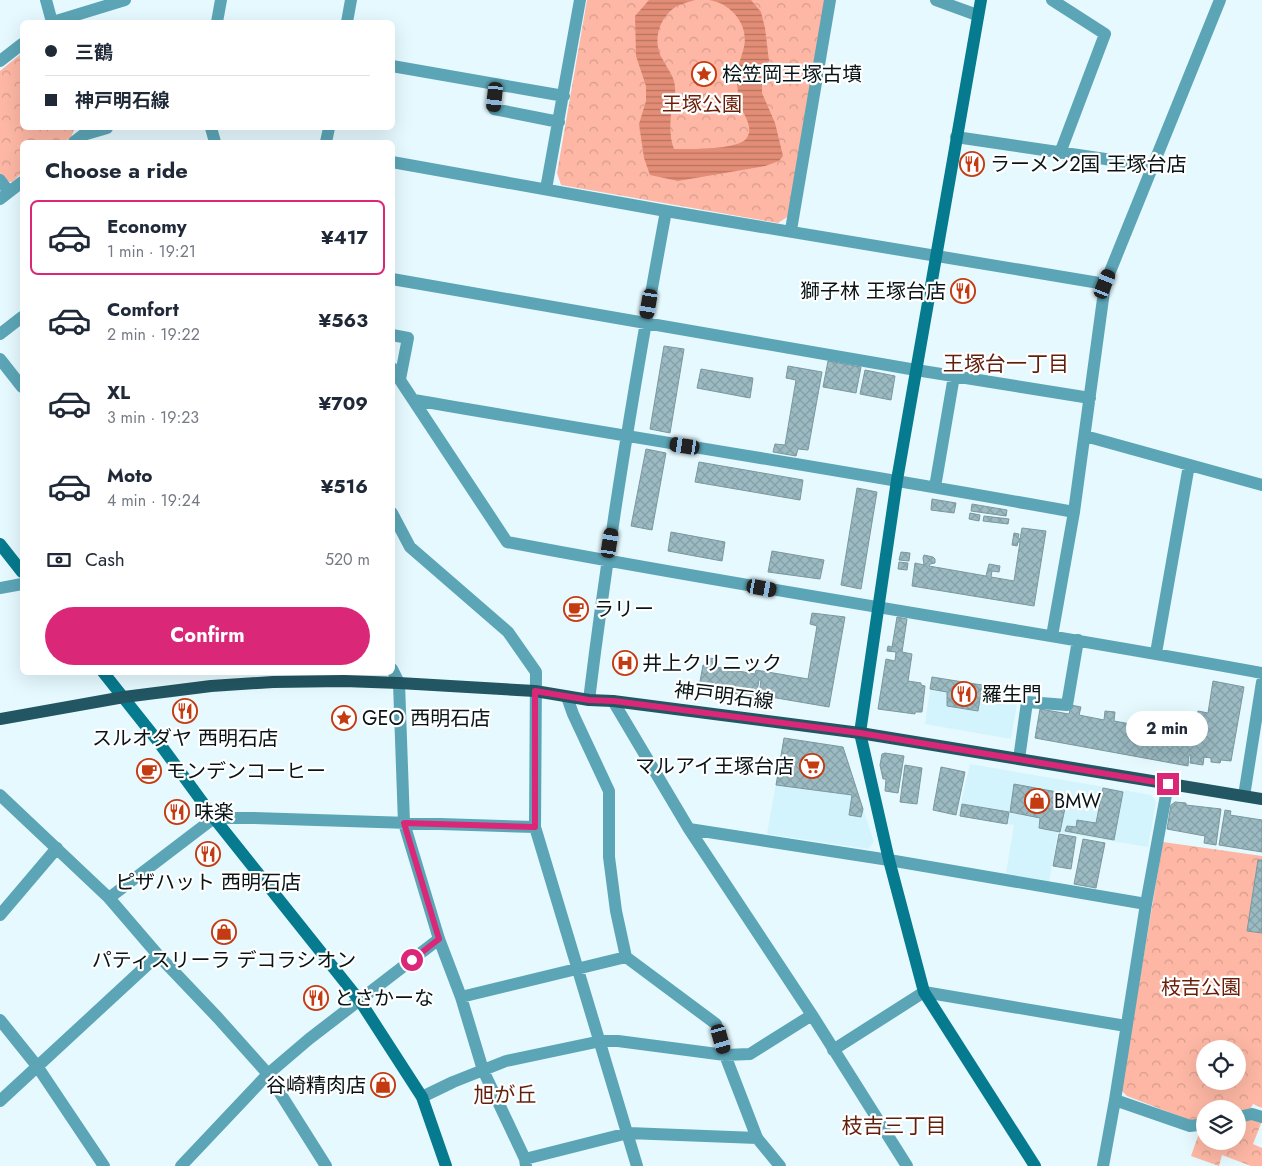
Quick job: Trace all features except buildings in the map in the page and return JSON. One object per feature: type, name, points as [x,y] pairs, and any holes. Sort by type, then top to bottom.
[{"type":"main road","name":"神戸明石線","points":[[0,719],[124,697],[212,686],[273,682],[344,681],[535,691],[589,700],[614,701],[860,733],[1262,799]]},
{"type":"street","points":[[46,0],[52,20]]},
{"type":"street","points":[[60,20],[126,0]]},
{"type":"street","points":[[217,20],[221,0]]},
{"type":"street","points":[[348,20],[351,0]]},
{"type":"street","points":[[546,189],[580,1],[566,0]]},
{"type":"street","points":[[791,230],[830,0]]},
{"type":"street","points":[[936,0],[978,15]]},
{"type":"street","points":[[981,0],[896,480],[860,733],[889,860],[924,992],[1035,1166]]},
{"type":"street","points":[[1052,0],[1105,34],[1060,153]]},
{"type":"street","points":[[1052,636],[1074,512],[1105,284],[1220,0]]},
{"type":"street","points":[[2,55],[20,45]]},
{"type":"street","points":[[395,67],[564,96]]},
{"type":"street","points":[[497,84],[494,109],[559,122]]},
{"type":"street","points":[[81,137],[101,130]]},
{"type":"street","points":[[956,138],[1153,166]]},
{"type":"street","points":[[395,163],[1105,284]]},
{"type":"street","points":[[0,180],[5,195],[20,184]]},
{"type":"street","points":[[589,700],[607,561],[645,323],[666,210]]},
{"type":"street","points":[[395,280],[916,370],[1090,398]]},
{"type":"street","points":[[0,334],[20,318]]},
{"type":"street","points":[[395,336],[408,338],[400,380]]},
{"type":"street","points":[[0,359],[20,385]]},
{"type":"street","points":[[395,372],[507,542],[877,608],[1078,640],[1262,673]]},
{"type":"street","points":[[935,487],[954,376]]},
{"type":"street","points":[[414,400],[627,437],[896,480],[1074,512]]},
{"type":"street","points":[[1085,436],[1262,485]]},
{"type":"street","points":[[1156,654],[1189,465]]},
{"type":"street","points":[[395,519],[410,547],[508,632],[536,672],[535,827],[601,1041],[637,1166]]},
{"type":"street","points":[[0,544],[20,569]]},
{"type":"street","points":[[0,588],[20,584]]},
{"type":"street","points":[[1019,759],[1027,702],[1067,705],[1078,640]]},
{"type":"street","points":[[106,675],[214,818],[360,1001],[422,1098],[446,1166]]},
{"type":"street","points":[[395,675],[399,683],[404,823],[439,939],[461,998],[484,1070],[525,1162],[628,1133],[757,1138]]},
{"type":"street","points":[[1244,796],[1262,682]]},
{"type":"street","points":[[567,697],[609,791],[608,857],[616,910],[626,957],[716,1024],[725,1055],[757,1138],[780,1166]]},
{"type":"street","points":[[614,701],[689,829],[812,1015],[907,1166]]},
{"type":"street","points":[[1105,1166],[1146,904],[1168,784]]},
{"type":"street","points":[[0,795],[109,898],[158,955],[268,1074],[326,1166]]},
{"type":"street","points":[[109,898],[214,818],[535,827]]},
{"type":"street","points":[[689,829],[889,860],[1146,904]]},
{"type":"street","points":[[0,915],[57,848]]},
{"type":"street","points":[[181,1166],[268,1074],[309,1039],[439,939]]},
{"type":"street","points":[[0,1101],[158,955]]},
{"type":"street","points":[[461,998],[626,957]]},
{"type":"street","points":[[833,1050],[924,992],[1126,1026]]},
{"type":"street","points":[[422,1098],[506,1061],[601,1041],[618,1041],[725,1055],[750,1054],[812,1015]]},
{"type":"street","points":[[0,1020],[37,1066],[104,1166]]},
{"type":"street","points":[[1115,1100],[1190,1126],[1196,1125]]},
{"type":"street","points":[[1246,1115],[1252,1114],[1262,1117]]},
{"type":"shaded area","points":[[649,0],[695,0],[679,5],[668,13],[658,32],[657,39],[660,54],[675,84],[670,128],[674,149],[723,147],[741,143],[746,139],[749,126],[739,103],[737,79],[744,47],[744,31],[737,16],[731,10],[709,0],[751,0],[761,12],[769,61],[762,77],[762,93],[775,123],[783,156],[779,161],[765,166],[678,181],[650,175],[644,158],[639,124],[646,101],[646,86],[636,56],[635,16]]},
{"type":"shaded area","points":[[932,677],[1019,691],[1011,739],[925,724]]},
{"type":"shaded area","points":[[784,738],[843,747],[874,842],[868,849],[767,834]]},
{"type":"shaded area","points":[[970,764],[1151,795],[1156,802],[1148,847],[1058,832],[1049,883],[1006,873],[1014,825],[958,816]]},
{"type":"green space","name":"王塚公園","points":[[587,0],[825,0],[789,216],[778,223],[561,185],[557,173]]},
{"type":"green space","points":[[20,55],[20,130],[74,130],[71,137],[67,140],[20,140],[20,175],[12,182],[4,181],[0,176],[0,71]]},
{"type":"green space","name":"枝吉公園","points":[[1163,842],[1262,856],[1262,1108],[1253,1104],[1247,1116],[1262,1121],[1253,1144],[1262,1148],[1262,1166],[1251,1166],[1222,1155],[1219,1166],[1191,1156],[1196,1142],[1196,1150],[1246,1150],[1246,1100],[1196,1100],[1196,1123],[1127,1096],[1121,1090]]},
{"type":"place","name":"桧笠岡王塚古墳","points":[[704,74]]},
{"type":"place","name":"ラーメン2国 王塚台店","points":[[972,164]]},
{"type":"place","name":"獅子林 王塚台店","points":[[963,291]]},
{"type":"place","name":"ラリー","points":[[576,609]]},
{"type":"place","name":"井上クリニック","points":[[625,663]]},
{"type":"place","name":"羅生門","points":[[964,694]]},
{"type":"place","name":"スルオダヤ 西明石店","points":[[185,711]]},
{"type":"place","name":"GEO 西明石店","points":[[344,718]]},
{"type":"place","name":"マルアイ王塚台店","points":[[812,766]]},
{"type":"place","name":"モンデンコーヒー","points":[[149,771]]},
{"type":"place","name":"BMW","points":[[1037,801]]},
{"type":"place","name":"味楽","points":[[177,812]]},
{"type":"place","name":"ピザハット 西明石店","points":[[208,854]]},
{"type":"place","name":"パティスリーラ デコラシオン","points":[[224,932]]},
{"type":"place","name":"とさかーな","points":[[316,998]]},
{"type":"place","name":"谷崎精肉店","points":[[383,1085]]},
{"type":"district","name":"王塚台一丁目","points":[[1006,364]]},
{"type":"district","name":"旭が丘","points":[[505,1095]]},
{"type":"district","name":"枝吉三丁目","points":[[894,1126]]},
{"type":"route","points":[[412,960],[439,939],[404,823],[535,827],[535,691],[589,700],[614,701],[860,733],[1168,784]]}]
